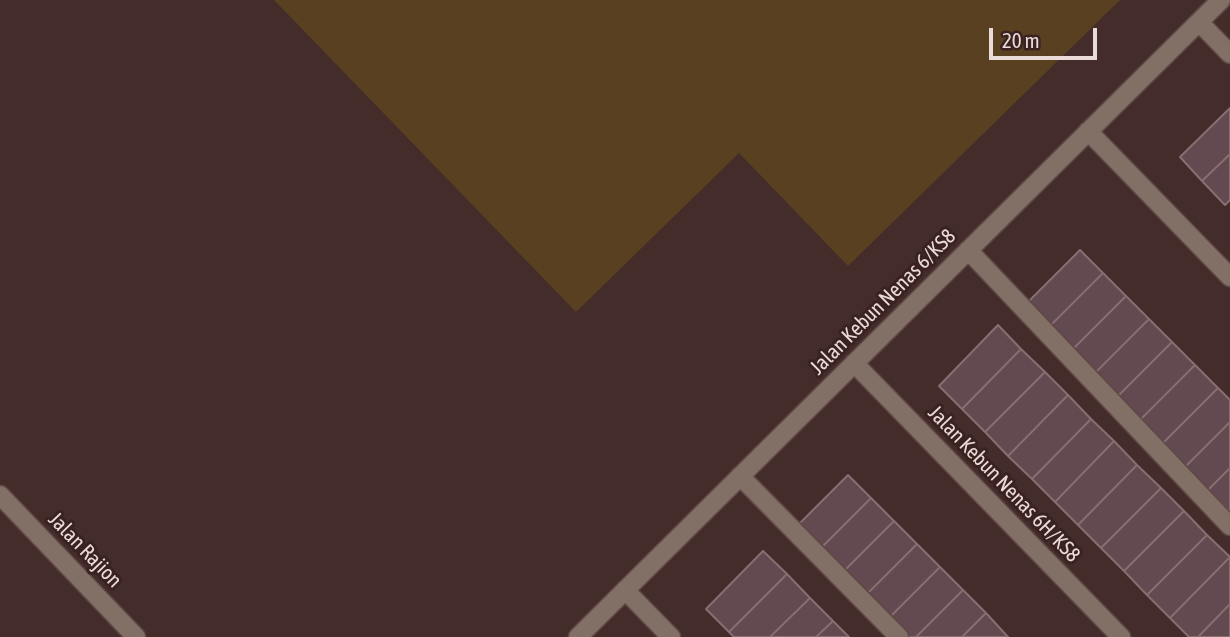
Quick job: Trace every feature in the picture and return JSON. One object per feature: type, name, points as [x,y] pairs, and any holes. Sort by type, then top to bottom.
[{"type":"street","name":"Jalan Kebun Nenas 6/KS8","points":[[578,637],[1221,0]]},
{"type":"street","points":[[1199,22],[1230,54]]},
{"type":"street","points":[[1088,131],[1230,277]]},
{"type":"street","points":[[968,250],[1230,526]]},
{"type":"street","name":"Jalan Kebun Nenas 6H/KS8","points":[[854,363],[1121,637]]},
{"type":"street","points":[[740,476],[899,637]]},
{"type":"street","name":"Jalan Rajion","points":[[0,495],[136,637]]},
{"type":"street","points":[[625,590],[671,637]]},
{"type":"shaded area","points":[[274,0],[1120,0],[848,266],[739,153],[576,312]]},
{"type":"building","points":[[1230,108],[1230,154],[1202,181],[1180,157]]},
{"type":"building","points":[[1230,154],[1230,200],[1225,205],[1202,181]]},
{"type":"building","points":[[1080,250],[1103,273],[1047,329],[1024,306]]},
{"type":"building","points":[[1103,273],[1126,296],[1070,352],[1047,329]]},
{"type":"building","points":[[1126,296],[1149,319],[1093,375],[1070,352]]},
{"type":"building","points":[[1149,319],[1172,342],[1116,398],[1093,375]]},
{"type":"building","points":[[998,325],[1021,349],[962,409],[939,386]]},
{"type":"building","points":[[1172,342],[1195,365],[1139,421],[1116,398]]},
{"type":"building","points":[[1021,349],[1045,372],[985,432],[962,409]]},
{"type":"building","points":[[1195,365],[1218,388],[1162,444],[1139,421]]},
{"type":"building","points":[[1045,372],[1068,395],[1008,456],[985,432]]},
{"type":"building","points":[[1218,388],[1230,400],[1230,422],[1185,467],[1162,444]]},
{"type":"building","points":[[1068,395],[1091,419],[1032,479],[1008,456]]},
{"type":"building","points":[[1091,419],[1114,441],[1055,502],[1032,479]]},
{"type":"building","points":[[1230,422],[1230,468],[1208,490],[1185,467]]},
{"type":"building","points":[[1114,441],[1137,465],[1078,525],[1055,502]]},
{"type":"building","points":[[1137,465],[1161,488],[1101,548],[1078,525]]},
{"type":"building","points":[[1230,468],[1230,512],[1208,490]]},
{"type":"building","points":[[848,475],[871,498],[812,557],[789,534]]},
{"type":"building","points":[[1161,488],[1184,511],[1124,571],[1101,548]]},
{"type":"building","points":[[871,498],[894,521],[835,580],[812,557]]},
{"type":"building","points":[[1184,511],[1207,535],[1147,595],[1124,571]]},
{"type":"building","points":[[894,521],[917,544],[858,603],[835,580]]},
{"type":"building","points":[[1207,535],[1230,557],[1170,618],[1147,595]]},
{"type":"building","points":[[917,544],[940,567],[881,626],[858,603]]},
{"type":"building","points":[[763,551],[787,574],[729,632],[706,609]]},
{"type":"building","points":[[1230,557],[1230,604],[1198,637],[1189,637],[1170,618]]},
{"type":"building","points":[[940,567],[963,590],[916,637],[892,637],[881,626]]},
{"type":"building","points":[[787,574],[810,598],[770,637],[734,637],[729,632]]},
{"type":"building","points":[[963,590],[986,613],[962,637],[916,637]]},
{"type":"building","points":[[810,598],[833,621],[816,637],[770,637]]},
{"type":"building","points":[[1230,604],[1230,637],[1198,637]]},
{"type":"building","points":[[986,613],[1008,637],[962,637]]},
{"type":"building","points":[[833,621],[849,637],[816,637]]}]
